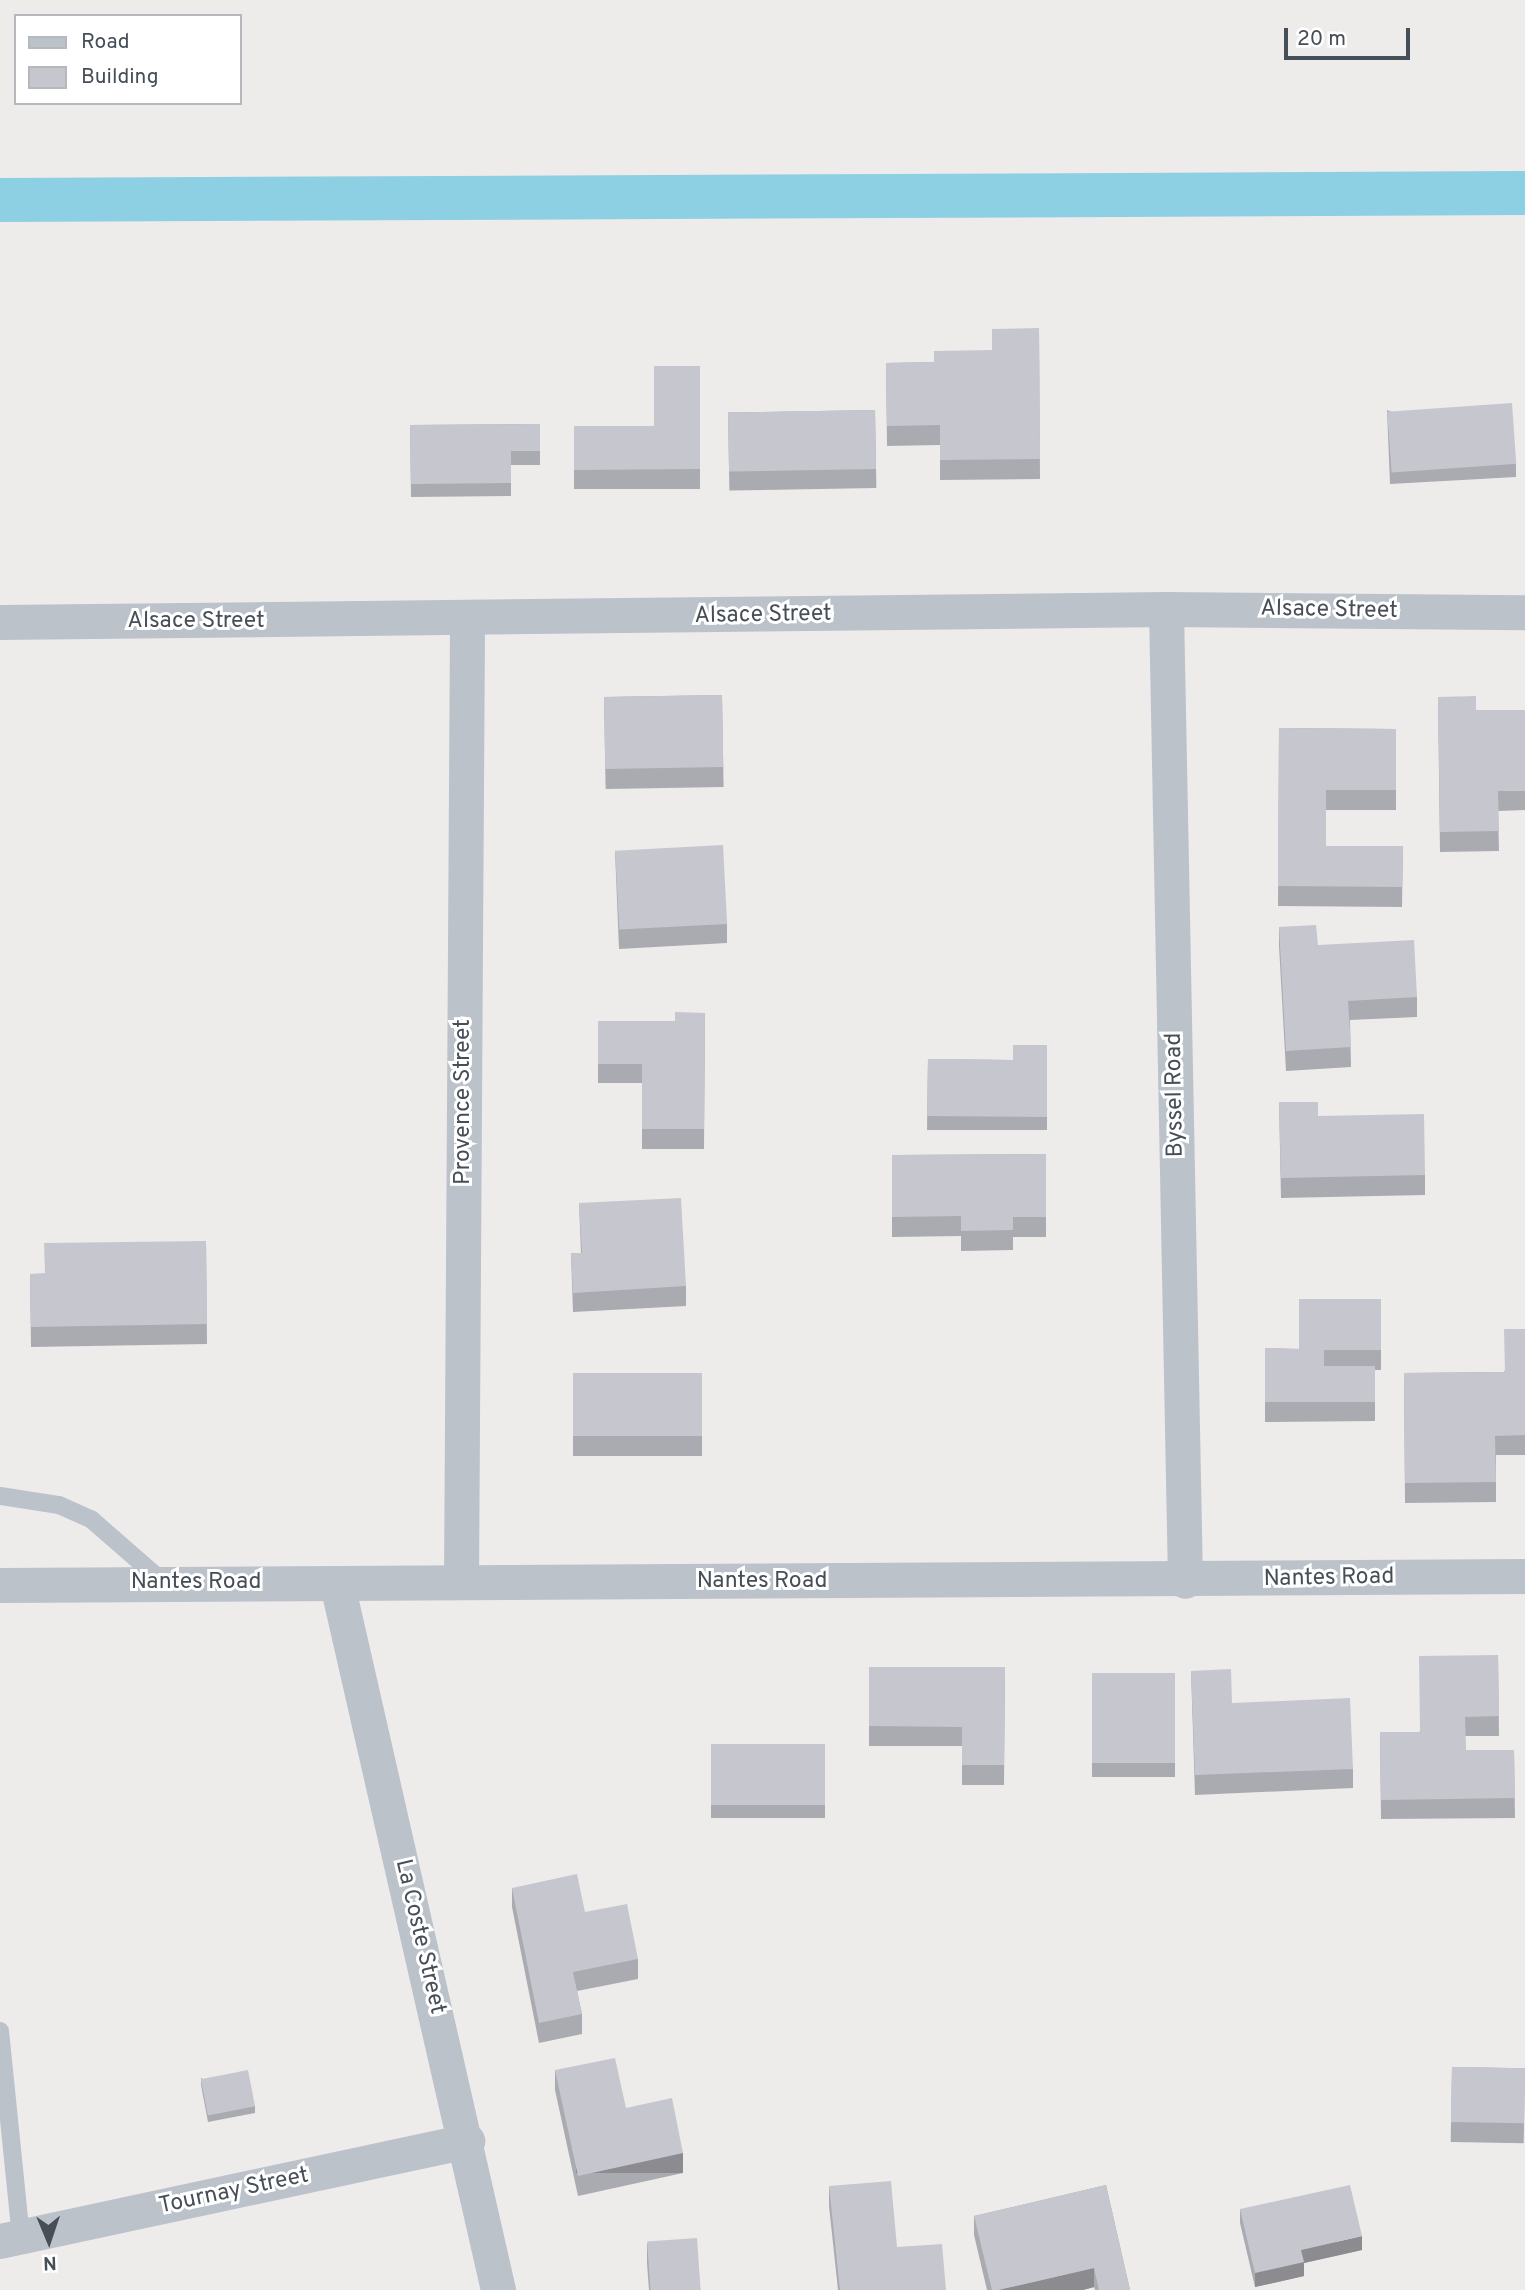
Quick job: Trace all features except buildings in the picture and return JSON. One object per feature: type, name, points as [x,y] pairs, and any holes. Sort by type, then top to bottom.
[{"type":"street","name":"Alsace Street","points":[[0,622],[467,621],[1166,609],[1525,612]]},
{"type":"street","name":"Byssel Road","points":[[1166,609],[1185,1581]]},
{"type":"street","name":"Provence Street","points":[[461,1583],[467,621]]},
{"type":"street","name":"Nantes Road","points":[[0,1585],[163,1582],[337,1584],[1185,1581],[1525,1576]]},
{"type":"street","name":"La Coste Street","points":[[337,1584],[467,2141],[498,2290]]},
{"type":"street","name":"Tournay Street","points":[[10,2240],[467,2141]]},
{"type":"lane","points":[[0,1496],[59,1505],[92,1520],[163,1582]]},
{"type":"lane","points":[[0,2031],[10,2240]]},
{"type":"waterway","points":[[0,200],[1525,193]]}]
